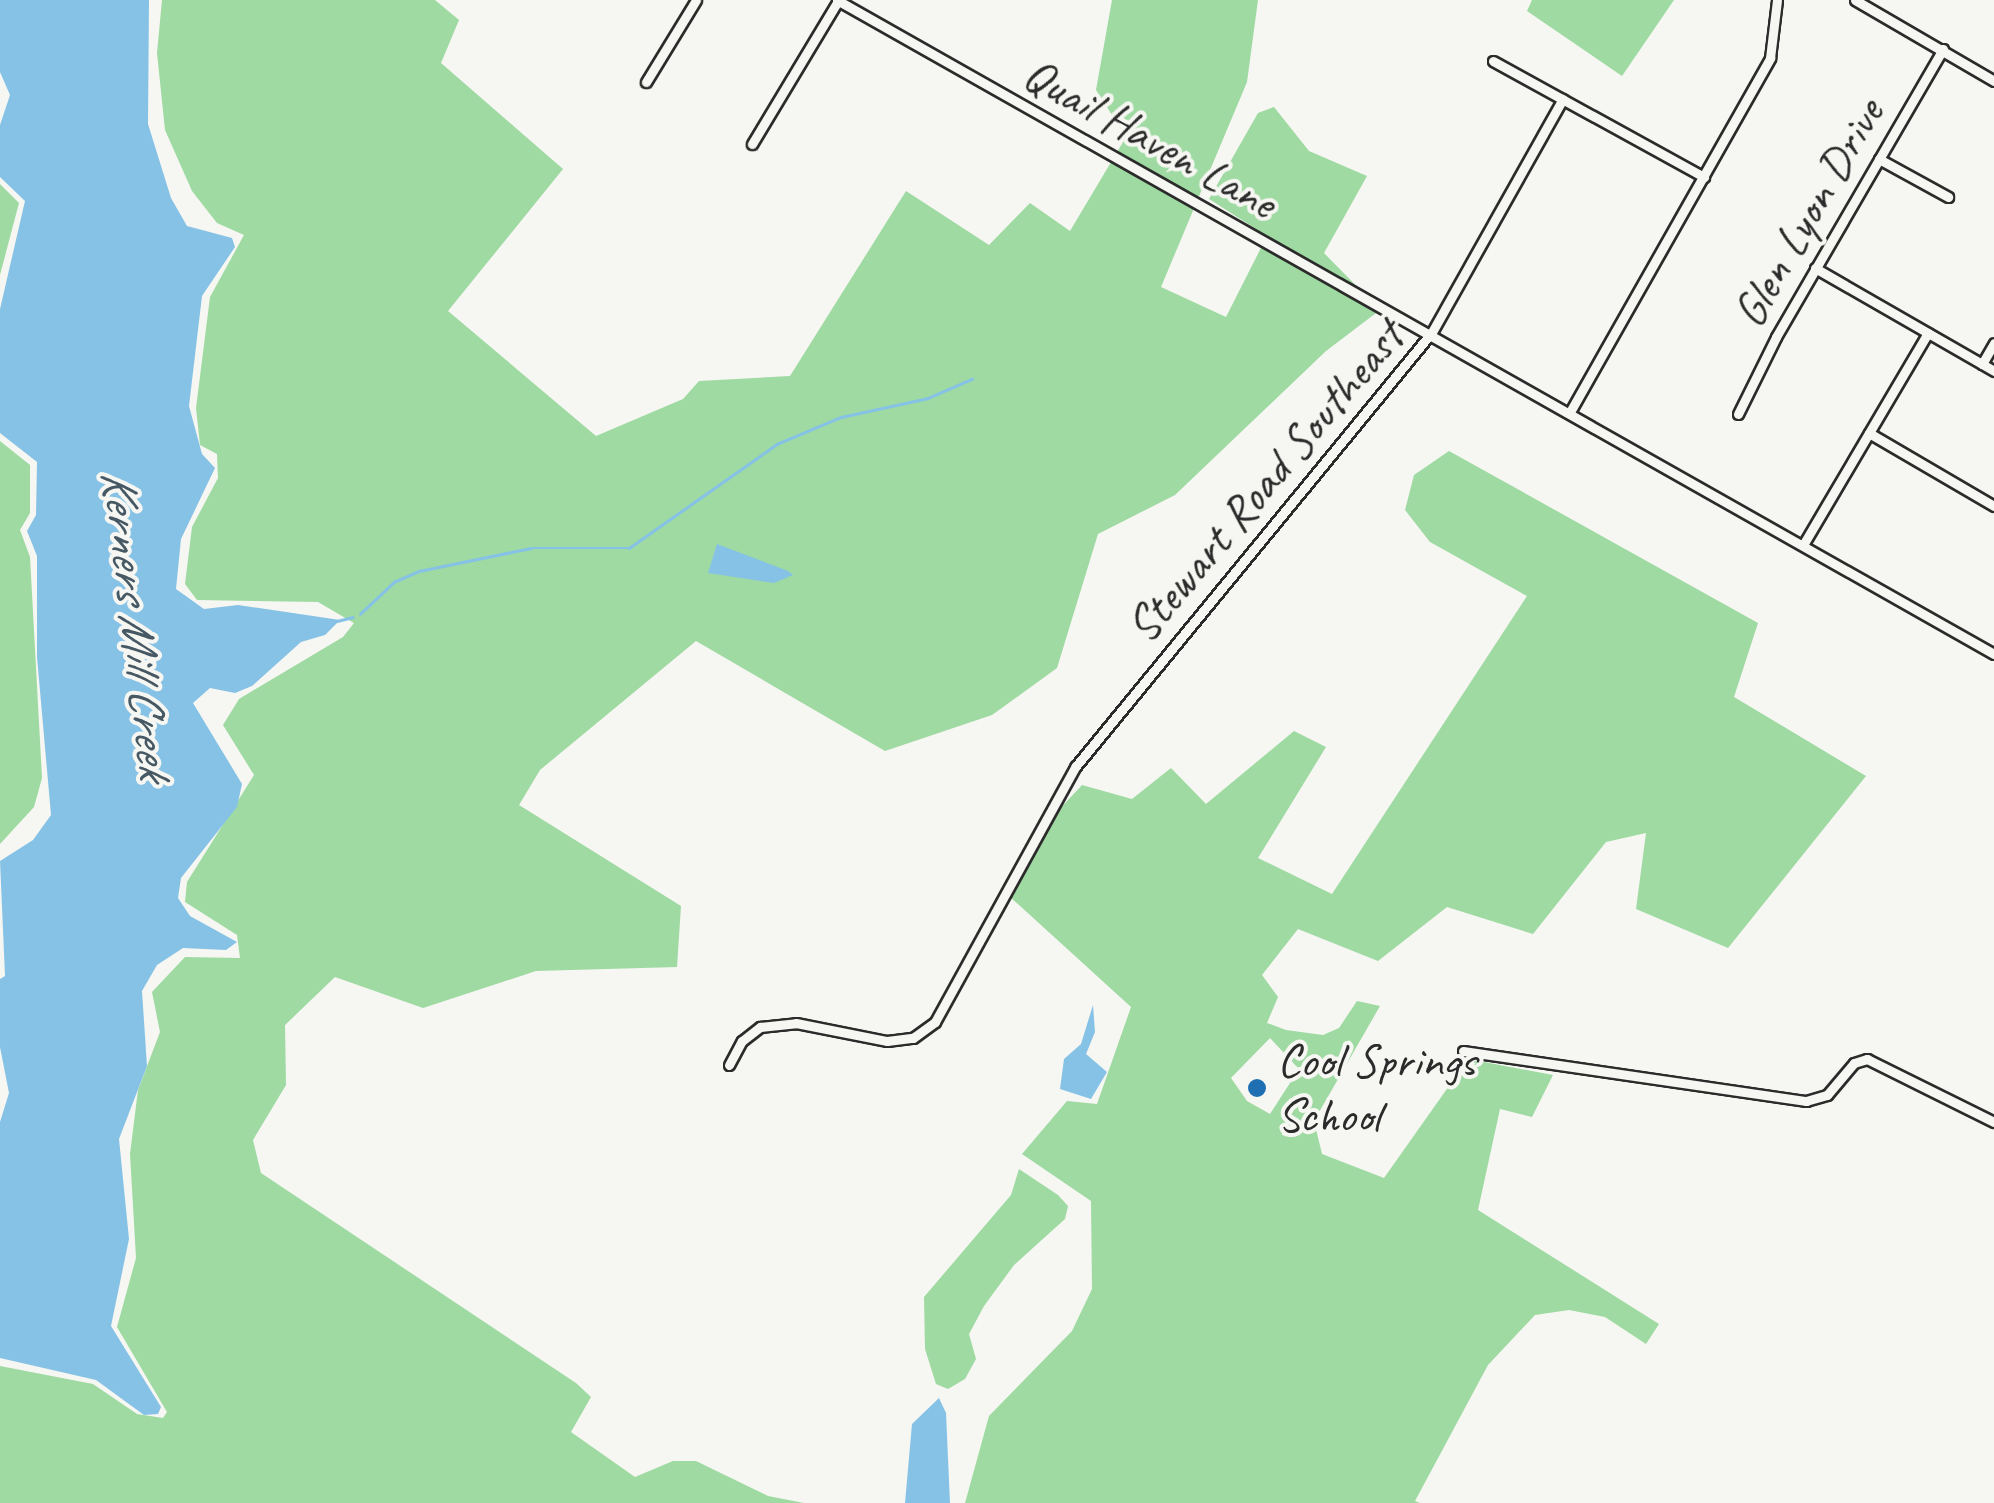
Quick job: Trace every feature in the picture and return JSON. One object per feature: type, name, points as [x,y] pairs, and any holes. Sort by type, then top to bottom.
[{"type":"street","points":[[646,82],[696,0]]},
{"type":"street","points":[[752,144],[838,0]]},
{"type":"street","name":"Quail Haven Lane","points":[[838,0],[974,82],[1432,332]]},
{"type":"street","points":[[1570,412],[1770,58],[1777,0]]},
{"type":"street","points":[[1856,0],[1994,81]]},
{"type":"street","name":"Glen Lyon Drive","points":[[1738,414],[1815,268],[1943,49]]},
{"type":"street","points":[[1493,61],[1704,177]]},
{"type":"street","points":[[1432,332],[1563,99]]},
{"type":"street","points":[[1879,159],[1948,197]]},
{"type":"street","points":[[1815,268],[1994,371]]},
{"type":"street","name":"Stewart Road Southeast","points":[[730,1065],[742,1041],[760,1027],[796,1024],[887,1041],[913,1038],[936,1022],[1076,766],[1432,332],[1994,654]]},
{"type":"street","points":[[1803,544],[1928,333]]},
{"type":"street","points":[[1982,364],[1994,343]]},
{"type":"street","points":[[1869,433],[1994,506]]},
{"type":"street","points":[[1463,1051],[1806,1101],[1827,1095],[1854,1063],[1867,1059],[1994,1122]]},
{"type":"green space","points":[[162,0],[435,0],[459,20],[441,63],[563,169],[448,311],[596,436],[683,399],[699,381],[790,376],[906,191],[989,245],[1030,203],[1070,231],[1126,137],[1096,90],[1112,0],[1258,0],[1247,82],[1161,287],[1226,317],[1267,236],[1209,199],[1258,113],[1274,107],[1309,151],[1367,176],[1324,253],[1380,310],[1326,351],[1175,495],[1098,534],[1057,668],[992,715],[885,751],[696,641],[540,770],[519,805],[681,906],[677,967],[536,971],[423,1008],[335,977],[285,1025],[286,1085],[253,1140],[261,1173],[576,1383],[591,1397],[571,1432],[635,1477],[673,1461],[696,1461],[768,1496],[804,1503],[0,1503],[0,1366],[93,1384],[137,1414],[163,1418],[167,1412],[117,1327],[136,1258],[130,1154],[138,1090],[160,1032],[152,992],[185,957],[240,958],[237,935],[185,902],[187,882],[254,775],[223,725],[239,699],[343,637],[354,623],[318,602],[197,600],[185,584],[192,527],[218,478],[217,454],[200,445],[196,408],[210,297],[244,235],[217,223],[192,191],[165,130],[157,53]]},
{"type":"green space","points":[[1532,0],[1674,0],[1622,76],[1527,11]]},
{"type":"green space","points":[[0,184],[19,203],[0,275]]},
{"type":"green space","points":[[0,441],[30,465],[30,513],[20,530],[30,557],[42,778],[34,807],[0,844]]},
{"type":"green space","points":[[1449,451],[1758,623],[1734,697],[1866,776],[1728,948],[1636,909],[1646,833],[1606,842],[1533,934],[1447,907],[1378,961],[1298,929],[1262,975],[1278,997],[1267,1023],[1286,1030],[1323,1035],[1339,1028],[1357,1001],[1380,1006],[1314,1121],[1322,1154],[1384,1178],[1468,1059],[1553,1075],[1532,1117],[1500,1109],[1478,1210],[1659,1324],[1646,1344],[1605,1317],[1569,1310],[1535,1315],[1488,1365],[1415,1501],[1420,1503],[965,1503],[989,1416],[1072,1331],[1092,1289],[1091,1201],[1022,1154],[1067,1101],[1097,1104],[1131,1007],[1009,896],[1053,816],[1082,785],[1132,799],[1171,768],[1206,804],[1294,731],[1326,747],[1258,858],[1332,894],[1527,596],[1430,542],[1405,510],[1414,475]],"holes":[[[1270,1038],[1299,1069],[1270,1114],[1247,1101],[1231,1078]]]},
{"type":"green space","points":[[1019,1169],[1058,1195],[1068,1206],[1065,1219],[1014,1265],[984,1306],[969,1334],[976,1359],[965,1379],[948,1389],[936,1384],[925,1349],[924,1297],[1011,1195]]},
{"type":"water","name":"Kerners Mill Creek","points":[[0,0],[149,0],[148,124],[171,198],[187,226],[232,238],[235,247],[202,296],[189,406],[202,454],[215,468],[181,539],[176,589],[204,609],[238,605],[340,620],[325,635],[301,642],[252,686],[235,693],[210,688],[193,703],[242,784],[237,807],[181,878],[178,898],[190,916],[237,942],[226,950],[183,948],[157,965],[142,991],[147,1066],[119,1139],[129,1239],[111,1326],[161,1407],[158,1414],[144,1415],[96,1380],[0,1358],[0,1122],[9,1093],[0,1047],[0,979],[5,976],[0,861],[33,840],[51,815],[37,657],[37,556],[27,531],[36,515],[37,462],[0,433],[0,309],[25,201],[0,177],[0,125],[10,95],[0,72]]},
{"type":"water","points":[[717,544],[793,575],[774,583],[708,573]]},
{"type":"water","points":[[1093,1005],[1095,1032],[1086,1054],[1107,1072],[1091,1099],[1060,1089],[1064,1059],[1081,1044]]},
{"type":"water","points":[[939,1398],[946,1413],[950,1503],[905,1503],[912,1424]]},
{"type":"waterway","points":[[360,614],[394,582],[419,571],[531,548],[629,548],[777,444],[841,417],[928,398],[972,379]]},
{"type":"waterway","points":[[337,621],[353,617]]},
{"type":"place","name":"Cool Springs School","points":[[1257,1088]]}]
